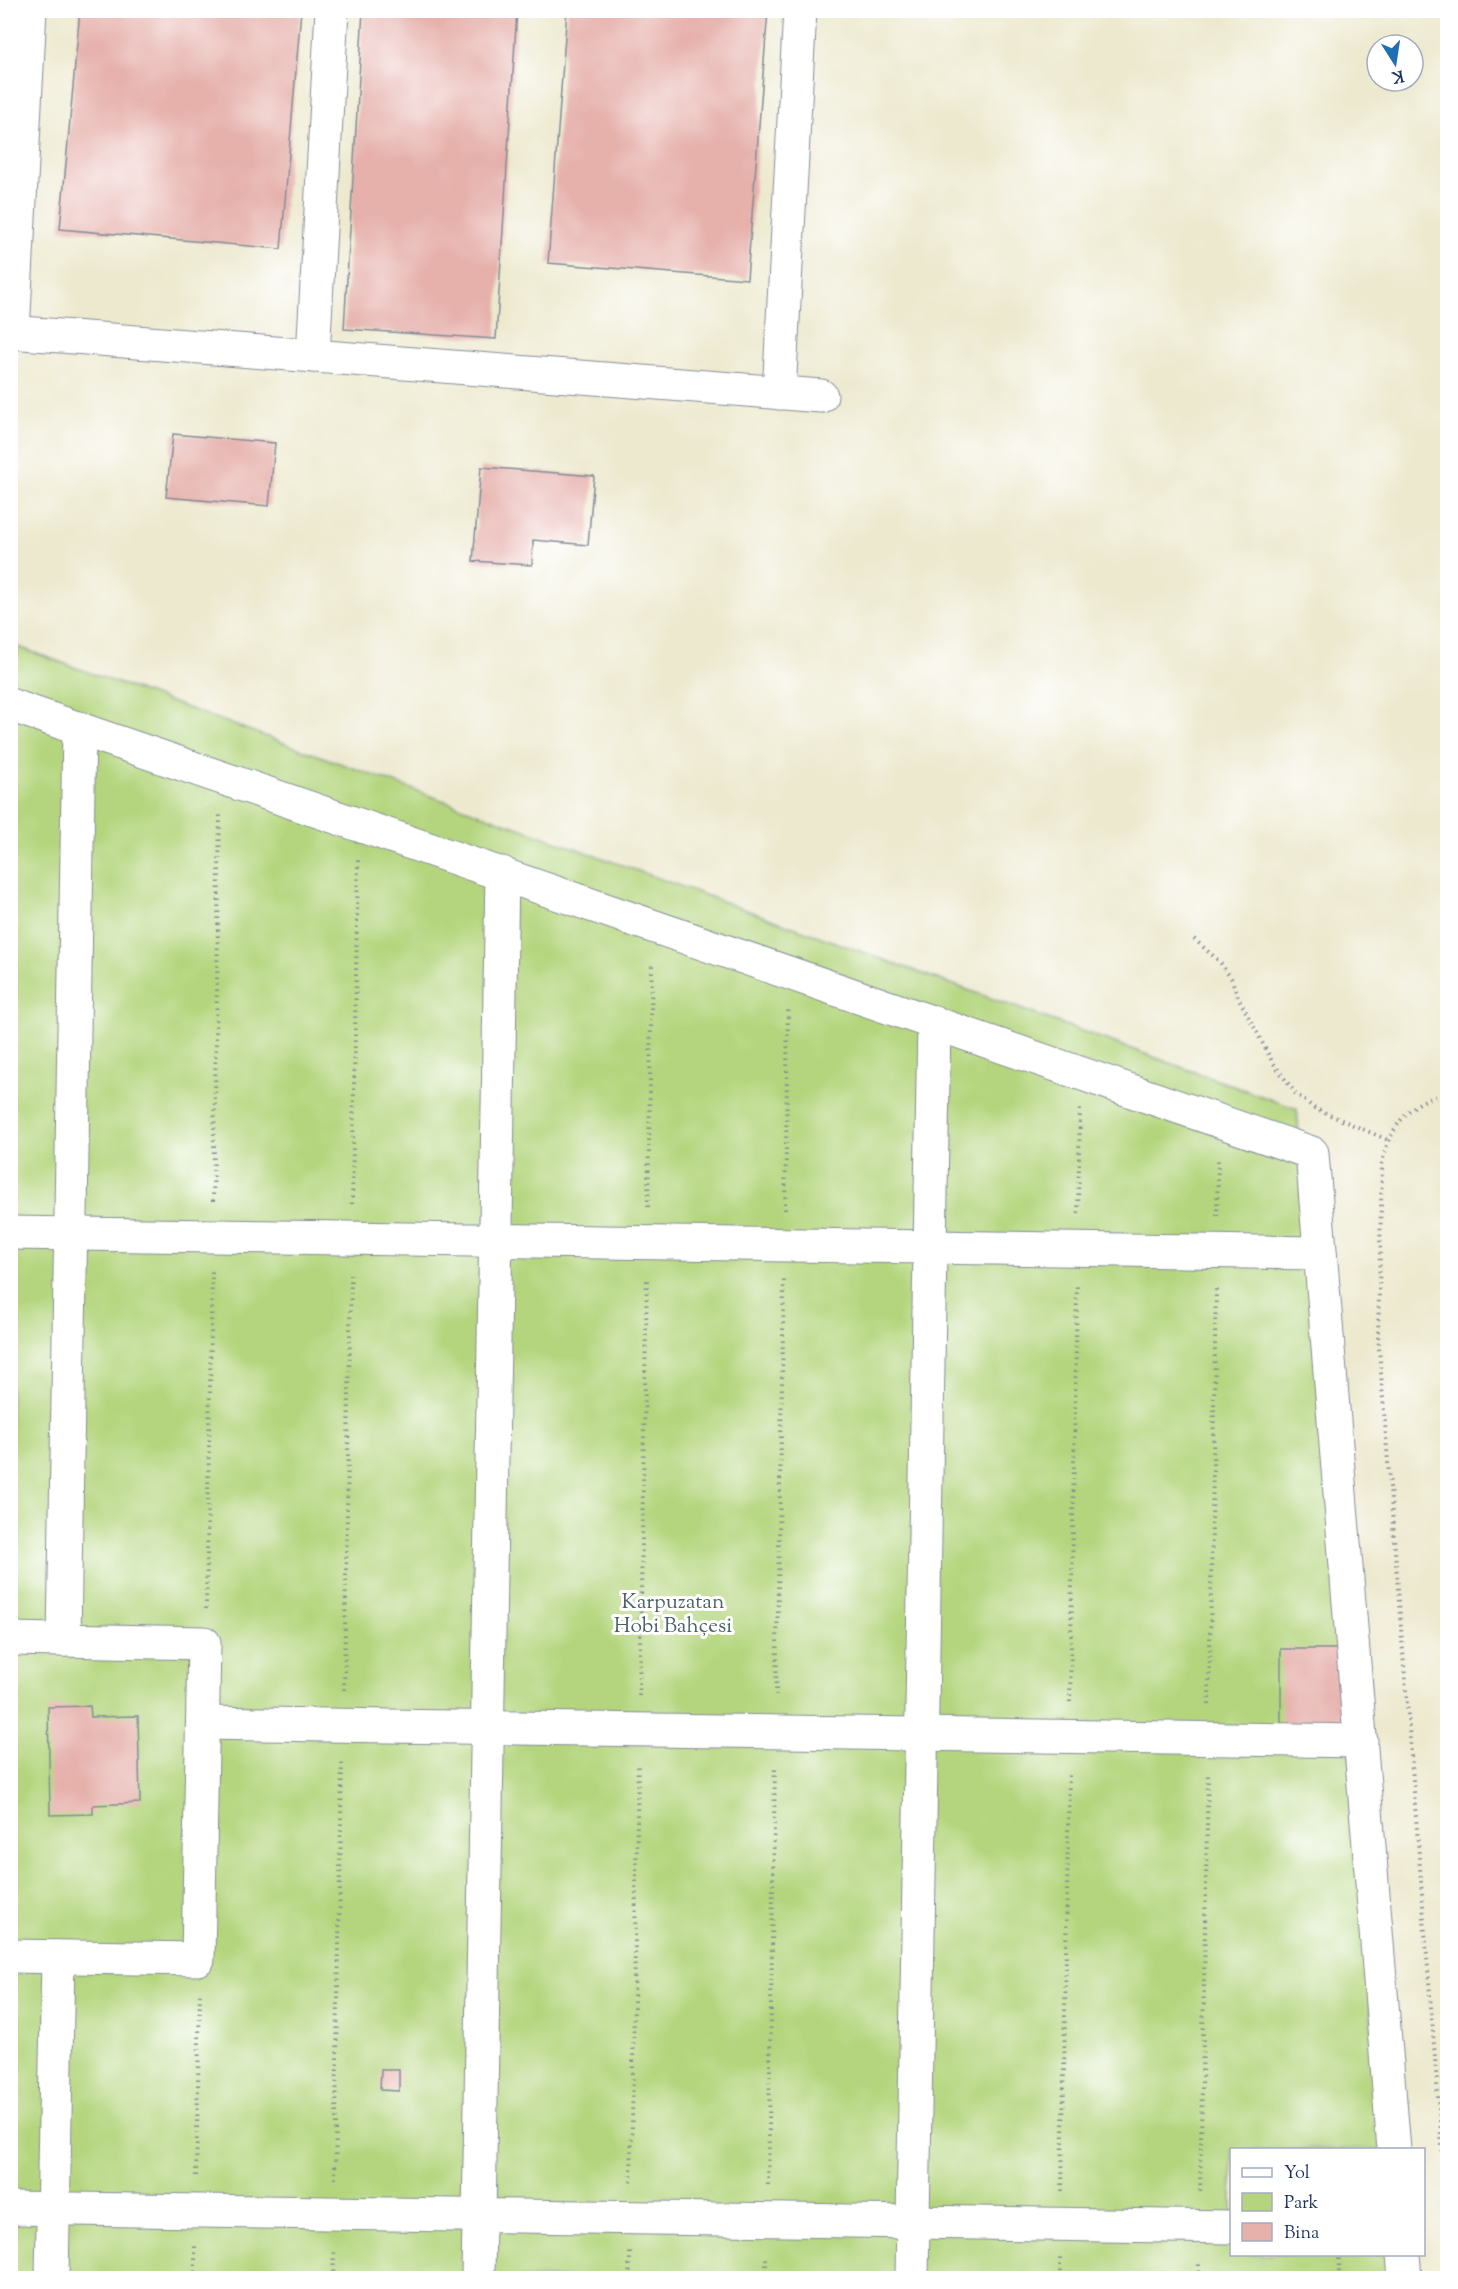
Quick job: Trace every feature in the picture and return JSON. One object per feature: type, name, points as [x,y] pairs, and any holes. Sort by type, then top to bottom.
[{"type":"street","points":[[30,10],[12,332],[821,396]]},
{"type":"street","points":[[313,356],[332,10]]},
{"type":"street","points":[[779,393],[800,10]]},
{"type":"street","points":[[10,705],[1312,1153],[1394,2148]]},
{"type":"street","points":[[64,1640],[79,728]]},
{"type":"street","points":[[478,2278],[502,873]]},
{"type":"street","points":[[912,2278],[934,1022]]},
{"type":"street","points":[[10,1233],[1320,1253]]},
{"type":"street","points":[[10,1640],[204,1643],[198,1959],[10,1956]]},
{"type":"street","points":[[203,1723],[1361,1741]]},
{"type":"street","points":[[52,2278],[58,1957]]},
{"type":"street","points":[[10,2208],[1230,2227]]},
{"type":"street","points":[[1403,2256],[1405,2278]]},
{"type":"path","points":[[206,1617],[221,777]]},
{"type":"path","points":[[333,2278],[359,824]]},
{"type":"path","points":[[629,2278],[653,926]]},
{"type":"path","points":[[1194,939],[1220,961],[1231,978],[1238,997],[1272,1061],[1295,1093],[1314,1108],[1388,1140]]},
{"type":"path","points":[[766,2278],[789,972]]},
{"type":"path","points":[[1060,2278],[1081,1073]]},
{"type":"path","points":[[1448,1096],[1431,1098],[1409,1111],[1388,1140],[1382,1164],[1378,1335],[1448,2223]]},
{"type":"path","points":[[1199,2278],[1219,1120]]},
{"type":"path","points":[[195,2278],[200,1985]]},
{"type":"path","points":[[1339,2256],[1339,2278]]},
{"type":"green space","name":"Karpuzatan Hobi Bahçesi","points":[[10,644],[1297,1109],[1382,2148],[1230,2148],[1230,2256],[1390,2256],[1392,2278],[11,2278]]},
{"type":"building","points":[[80,10],[301,10],[281,249],[60,229]]},
{"type":"building","points":[[363,10],[517,10],[496,339],[344,329]]},
{"type":"building","points":[[567,10],[768,10],[747,279],[548,263]]},
{"type":"building","points":[[173,434],[275,443],[269,506],[166,497]]},
{"type":"building","points":[[481,467],[594,476],[588,545],[533,540],[532,565],[473,561]]},
{"type":"building","points":[[1281,1649],[1345,1649],[1346,1734],[1281,1734]]},
{"type":"building","points":[[90,1706],[91,1717],[138,1716],[140,1803],[93,1805],[93,1814],[50,1815],[48,1707]]},
{"type":"building","points":[[381,2070],[399,2070],[399,2091],[380,2090]]}]
